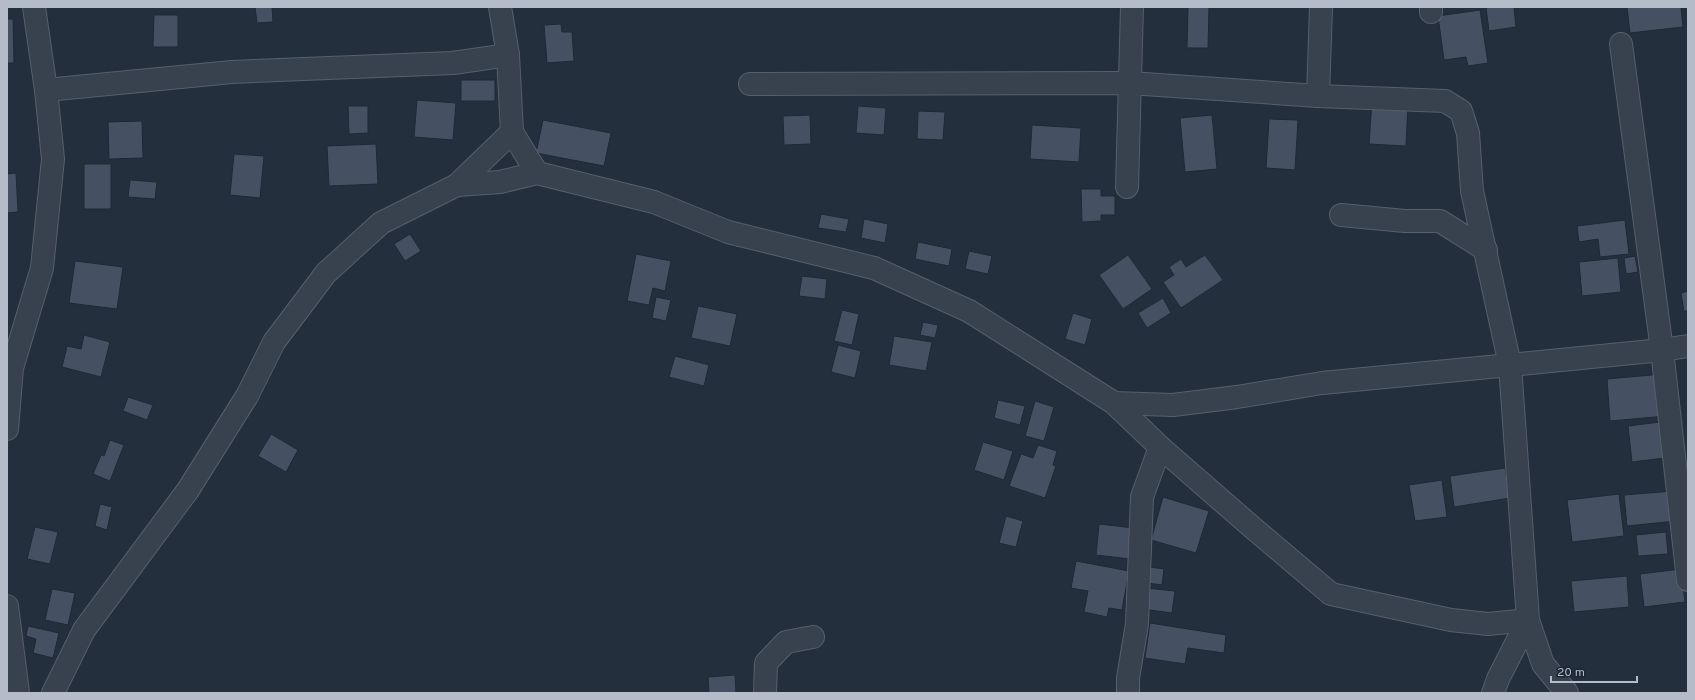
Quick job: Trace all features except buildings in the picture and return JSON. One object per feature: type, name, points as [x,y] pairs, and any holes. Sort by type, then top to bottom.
[{"type":"street","points":[[7,429],[12,368],[42,268],[53,159],[46,90],[34,7]]},
{"type":"street","points":[[500,7],[508,55],[512,132],[537,172]]},
{"type":"street","points":[[1126,187],[1132,7]]},
{"type":"street","points":[[1318,96],[1321,7]]},
{"type":"street","points":[[1621,44],[1662,350],[1688,580]]},
{"type":"street","points":[[46,90],[232,72],[453,63],[508,55]]},
{"type":"street","points":[[750,84],[1130,83],[1318,96],[1446,101],[1460,111],[1468,133],[1472,191],[1510,366],[1528,620],[1543,664],[1567,693]]},
{"type":"street","points":[[53,693],[84,630],[188,490],[247,396],[274,342],[326,273],[382,223],[457,185],[512,132]]},
{"type":"street","points":[[457,185],[500,182],[537,172],[654,202],[728,232],[874,268],[969,311],[1114,403],[1160,447],[1331,594],[1451,620],[1488,624],[1528,620]]},
{"type":"street","points":[[1341,215],[1405,221],[1440,221],[1486,250]]},
{"type":"street","points":[[1114,403],[1173,405],[1237,397],[1322,382],[1510,366],[1688,346]]},
{"type":"street","points":[[1128,693],[1128,678],[1136,624],[1142,497],[1160,447]]},
{"type":"street","points":[[7,606],[18,693]]},
{"type":"street","points":[[1493,693],[1498,679],[1528,620]]},
{"type":"street","points":[[764,693],[766,663],[786,642],[813,637]]}]
